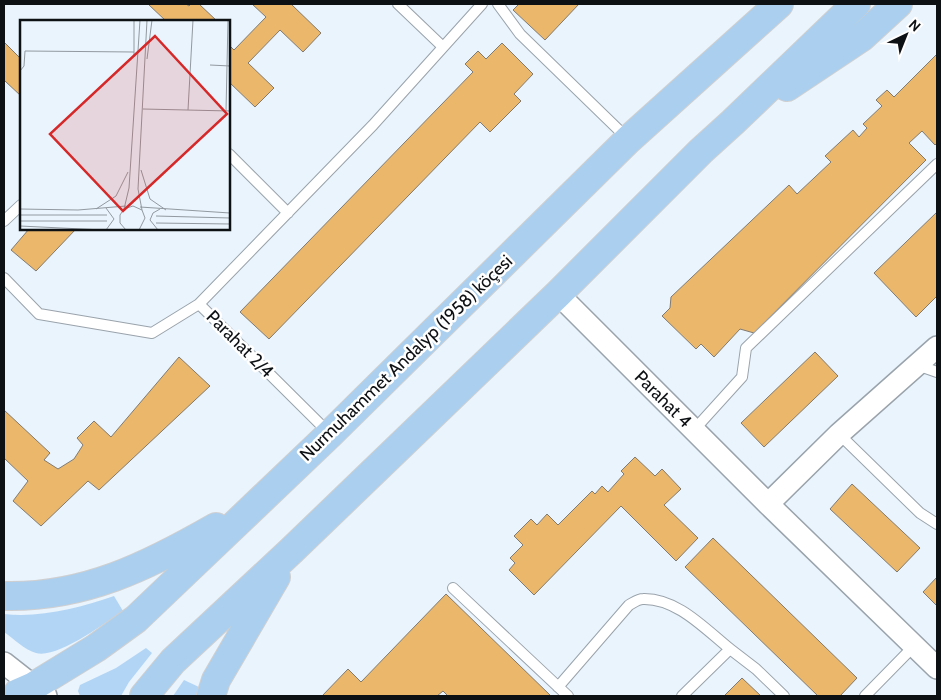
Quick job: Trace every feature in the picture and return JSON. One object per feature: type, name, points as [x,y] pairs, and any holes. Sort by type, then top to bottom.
[{"type":"main road","points":[[698,77],[752,4]]},
{"type":"main road","name":"Nurmuhammet Andalyp (1958) köçesi","points":[[27,693],[96,648],[136,619],[252,506],[330,434],[628,140],[780,4]]},
{"type":"main road","points":[[144,696],[173,661],[291,552],[558,294],[701,151],[734,122],[856,4]]},
{"type":"main road","points":[[734,122],[862,38],[898,4]]},
{"type":"main road","points":[[4,596],[61,592],[116,578],[179,548],[252,506]]},
{"type":"main road","points":[[211,696],[216,680],[291,552]]},
{"type":"street","name":"Parahat 4","points":[[558,294],[768,504],[937,668]]},
{"type":"street","points":[[768,504],[839,434],[937,347]]},
{"type":"street","points":[[4,663],[27,693]]},
{"type":"lane","points":[[398,4],[443,47]]},
{"type":"lane","points":[[199,304],[373,125],[482,4]]},
{"type":"lane","points":[[498,4],[520,34],[628,140]]},
{"type":"lane","points":[[230,155],[288,213]]},
{"type":"lane","points":[[694,430],[742,377],[746,348],[937,164]]},
{"type":"lane","points":[[4,222],[20,206]]},
{"type":"lane","name":"Parahat 2/4","points":[[4,278],[39,314],[152,333],[199,304],[330,434]]},
{"type":"lane","points":[[917,365],[937,372]]},
{"type":"lane","points":[[839,434],[920,513],[937,524]]},
{"type":"lane","points":[[453,588],[568,696]]},
{"type":"lane","points":[[558,688],[629,605],[641,598],[659,601],[678,608],[756,669],[784,696]]},
{"type":"lane","points":[[865,696],[915,646]]},
{"type":"lane","points":[[682,696],[730,649]]},
{"type":"shaded area","points":[[114,596],[123,611],[81,639],[56,651],[45,653],[32,652],[4,632],[4,614],[32,615],[60,611]]},
{"type":"shaded area","points":[[146,648],[152,653],[129,682],[121,696],[80,696],[78,691],[80,685],[116,668]]},
{"type":"shaded area","points":[[184,680],[199,687],[196,696],[173,696]]},
{"type":"building","points":[[148,4],[186,4],[189,6],[191,4],[199,4],[216,20],[165,20]]},
{"type":"building","points":[[252,4],[291,4],[321,33],[303,52],[280,30],[248,63],[274,88],[255,107],[230,83],[230,46],[234,50],[266,17]]},
{"type":"building","points":[[519,4],[579,4],[545,40],[513,10]]},
{"type":"building","points":[[4,42],[20,58],[20,95],[5,81],[4,83]]},
{"type":"building","points":[[502,43],[533,74],[514,94],[521,101],[490,132],[480,122],[269,339],[240,312],[473,72],[465,64],[478,51],[486,59]]},
{"type":"building","points":[[937,54],[937,143],[935,145],[922,131],[909,143],[926,160],[754,333],[740,329],[714,357],[701,344],[696,349],[662,316],[670,308],[671,297],[789,185],[797,194],[831,162],[825,156],[853,130],[859,137],[867,128],[863,124],[882,106],[876,100],[887,90],[894,97]]},
{"type":"building","points":[[937,212],[937,296],[916,317],[874,273]]},
{"type":"building","points":[[28,230],[75,230],[36,271],[11,250]]},
{"type":"building","points":[[815,352],[838,376],[764,447],[741,423]]},
{"type":"building","points":[[179,357],[210,386],[99,490],[88,481],[41,526],[13,501],[28,481],[4,458],[4,410],[50,453],[44,460],[58,469],[74,459],[83,445],[77,438],[94,421],[111,437]]},
{"type":"building","points":[[635,457],[655,476],[662,469],[681,489],[664,505],[698,538],[676,561],[621,506],[534,595],[509,570],[515,563],[510,558],[523,545],[514,536],[531,519],[537,525],[547,514],[558,525],[592,491],[595,494],[602,486],[608,492],[624,474],[621,471]]},
{"type":"building","points":[[852,484],[920,548],[897,572],[830,509]]},
{"type":"building","points":[[713,538],[857,678],[840,696],[818,696],[685,567]]},
{"type":"building","points":[[937,577],[937,606],[923,592]]},
{"type":"building","points":[[446,594],[551,696],[448,696],[443,691],[437,696],[322,696],[348,669],[361,682]]},
{"type":"building","points":[[742,678],[761,696],[724,696]]}]
